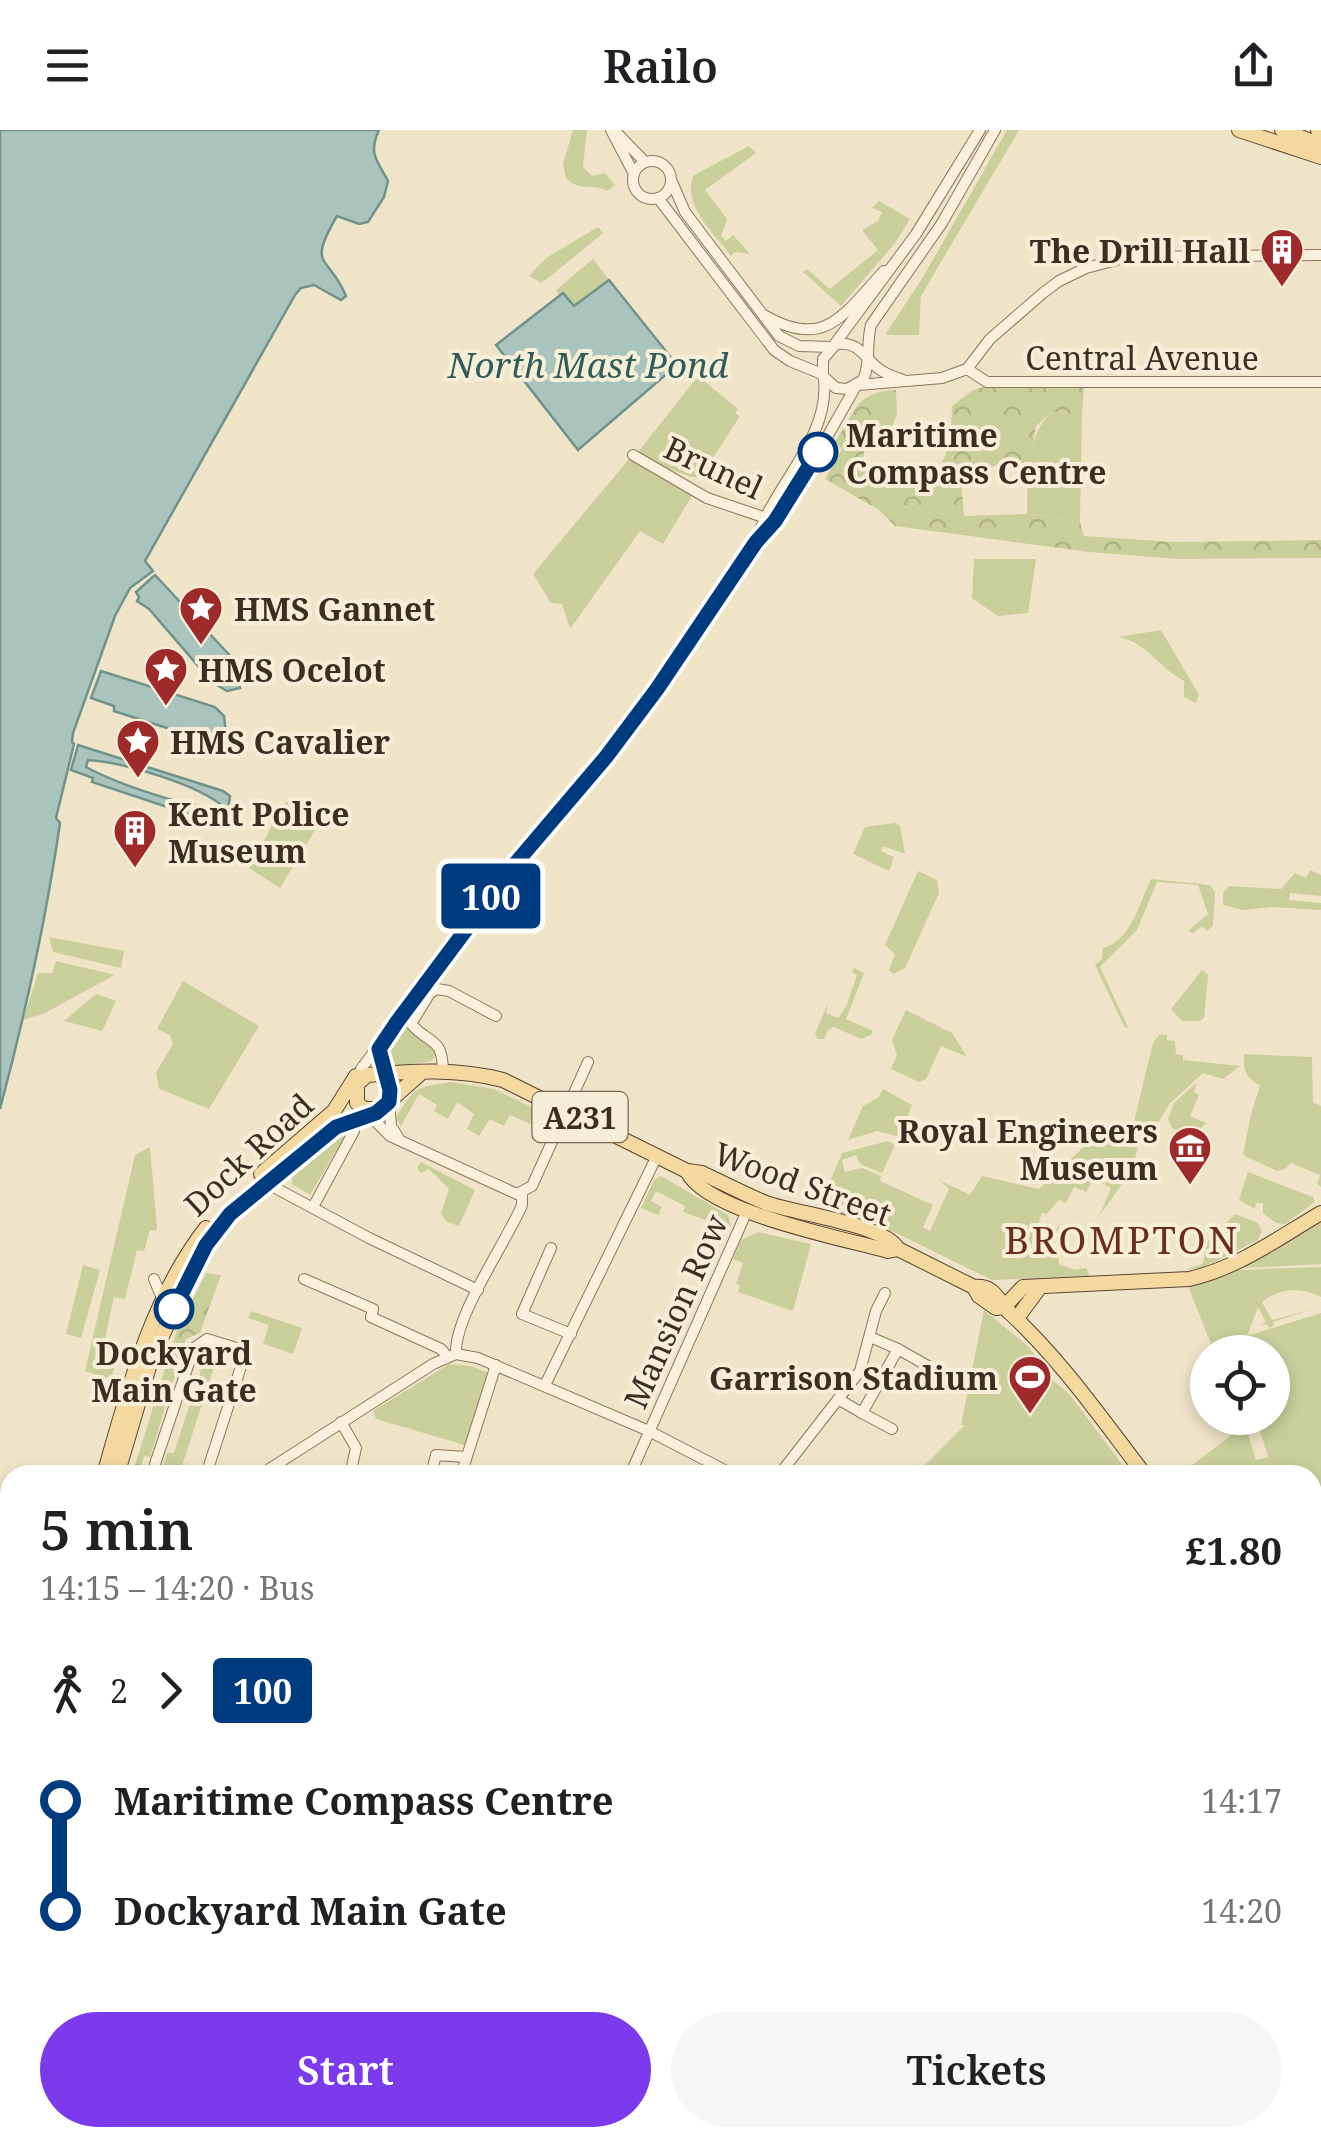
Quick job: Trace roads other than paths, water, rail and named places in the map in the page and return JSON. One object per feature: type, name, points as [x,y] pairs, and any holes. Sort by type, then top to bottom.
[{"type":"main road","points":[[1239,130],[1321,157]]},
{"type":"main road","points":[[1282,130],[1321,145]]},
{"type":"main road","name":"Wood Street","points":[[356,1083],[367,1076],[416,1071],[503,1080],[688,1172],[691,1180],[888,1251],[898,1249],[974,1287],[978,1296],[996,1308],[1004,1307],[1017,1318]]},
{"type":"main road","points":[[356,1083],[360,1107],[382,1106],[420,1074]]},
{"type":"main road","points":[[382,1106],[385,1075]]},
{"type":"main road","name":"Dock Road","points":[[107,1465],[134,1374],[212,1221],[324,1122],[356,1083]]},
{"type":"main road","name":"Dock Road","points":[[120,1465],[171,1299],[214,1232],[282,1169],[336,1127],[382,1106]]},
{"type":"main road","points":[[1004,1307],[1024,1288],[1190,1280],[1210,1275],[1231,1267],[1321,1213]]},
{"type":"main road","points":[[1017,1318],[1040,1288]]},
{"type":"main road","name":"A231","points":[[1017,1318],[1064,1367],[1138,1465]]},
{"type":"street","points":[[612,130],[645,162]]},
{"type":"street","points":[[612,130],[634,174],[637,192],[646,198],[658,198],[672,182]]},
{"type":"street","points":[[823,376],[822,359],[897,262],[980,130]]},
{"type":"street","points":[[857,386],[867,372],[868,337],[875,319],[934,236],[995,130]]},
{"type":"street","points":[[634,174],[645,162],[656,161],[666,166],[686,212],[779,336],[806,348],[854,345],[884,373],[904,380]]},
{"type":"street","points":[[658,198],[774,350],[838,388],[942,378],[967,369],[990,339],[1059,281],[1086,268],[1128,256],[1321,255]]},
{"type":"street","points":[[755,307],[790,329],[822,330],[838,320],[884,270],[897,262]]},
{"type":"street","name":"Central Avenue","points":[[967,369],[987,382],[1321,382]]},
{"type":"street","name":"Dock Road","points":[[769,520],[773,504],[821,412],[823,376]]},
{"type":"street","name":"Dock Road","points":[[356,1083],[373,1052],[379,1049],[425,981],[657,689],[769,520],[806,474],[857,386]]},
{"type":"street","name":"Brunel","points":[[633,455],[707,498],[769,520]]},
{"type":"street","points":[[741,510],[773,504]]},
{"type":"street","points":[[443,1071],[439,1044],[411,1024],[434,990],[449,991],[496,1016]]},
{"type":"street","points":[[379,1049],[385,1075]]},
{"type":"street","points":[[275,1465],[452,1355],[478,1290],[509,1234],[588,1062]]},
{"type":"street","points":[[382,1106],[390,1136],[507,1192],[527,1189]]},
{"type":"street","points":[[382,1106],[398,1137]]},
{"type":"street","points":[[313,1206],[354,1131]]},
{"type":"street","points":[[546,1385],[657,1156]]},
{"type":"street","points":[[282,1169],[286,1185],[295,1196]]},
{"type":"street","points":[[266,1183],[478,1290]]},
{"type":"street","name":"Mansion Row","points":[[634,1465],[750,1204]]},
{"type":"street","points":[[551,1248],[522,1314],[570,1334]]},
{"type":"street","points":[[304,1280],[373,1309],[371,1317],[452,1355],[478,1358],[546,1385],[715,1465]]},
{"type":"street","points":[[787,1465],[860,1371],[884,1293]]},
{"type":"street","points":[[870,1337],[928,1366]]},
{"type":"street","points":[[155,1465],[197,1344],[213,1340],[248,1346],[209,1465]]},
{"type":"street","points":[[862,1413],[898,1349]]},
{"type":"street","points":[[464,1465],[496,1365]]},
{"type":"street","points":[[838,1399],[892,1429]]},
{"type":"street","points":[[341,1422],[356,1448],[352,1465]]},
{"type":"street","points":[[434,1465],[436,1455],[466,1457]]},
{"type":"water","points":[[0,130],[379,130],[374,151],[388,181],[384,197],[368,222],[359,224],[337,216],[323,245],[324,260],[346,296],[341,300],[314,285],[301,288],[295,295],[145,561],[153,571],[130,588],[115,616],[73,733],[74,744],[56,818],[60,823],[41,931],[0,1109]]},
{"type":"water","name":"North Mast Pond","points":[[609,280],[677,365],[578,450],[496,345],[563,293],[574,306]]},
{"type":"water","points":[[155,575],[235,661],[240,688],[227,691],[212,682],[149,609],[137,601],[136,592]]},
{"type":"water","points":[[101,671],[215,707],[224,716],[226,733],[210,742],[114,711],[114,706],[91,698]]},
{"type":"water","points":[[78,745],[223,791],[230,796],[226,820],[215,823],[92,782],[93,778],[71,770]],"holes":[[[88,760],[180,783],[225,808],[175,801],[86,767]]]},
{"type":"place","name":"The Drill Hall","points":[[1282,288]]},
{"type":"place","name":"Maritime Compass Centre","points":[[818,452]]},
{"type":"place","name":"HMS Gannet","points":[[201,646]]},
{"type":"place","name":"HMS Ocelot","points":[[166,707]]},
{"type":"place","name":"HMS Cavalier","points":[[138,779]]},
{"type":"place","name":"Kent Police Museum","points":[[135,869]]},
{"type":"place","name":"Royal Engineers Museum","points":[[1190,1186]]},
{"type":"place","name":"Dockyard Main Gate","points":[[174,1309]]},
{"type":"place","name":"Garrison Stadium","points":[[1030,1415]]},
{"type":"district","name":"BROMPTON","points":[[1122,1239]]}]
